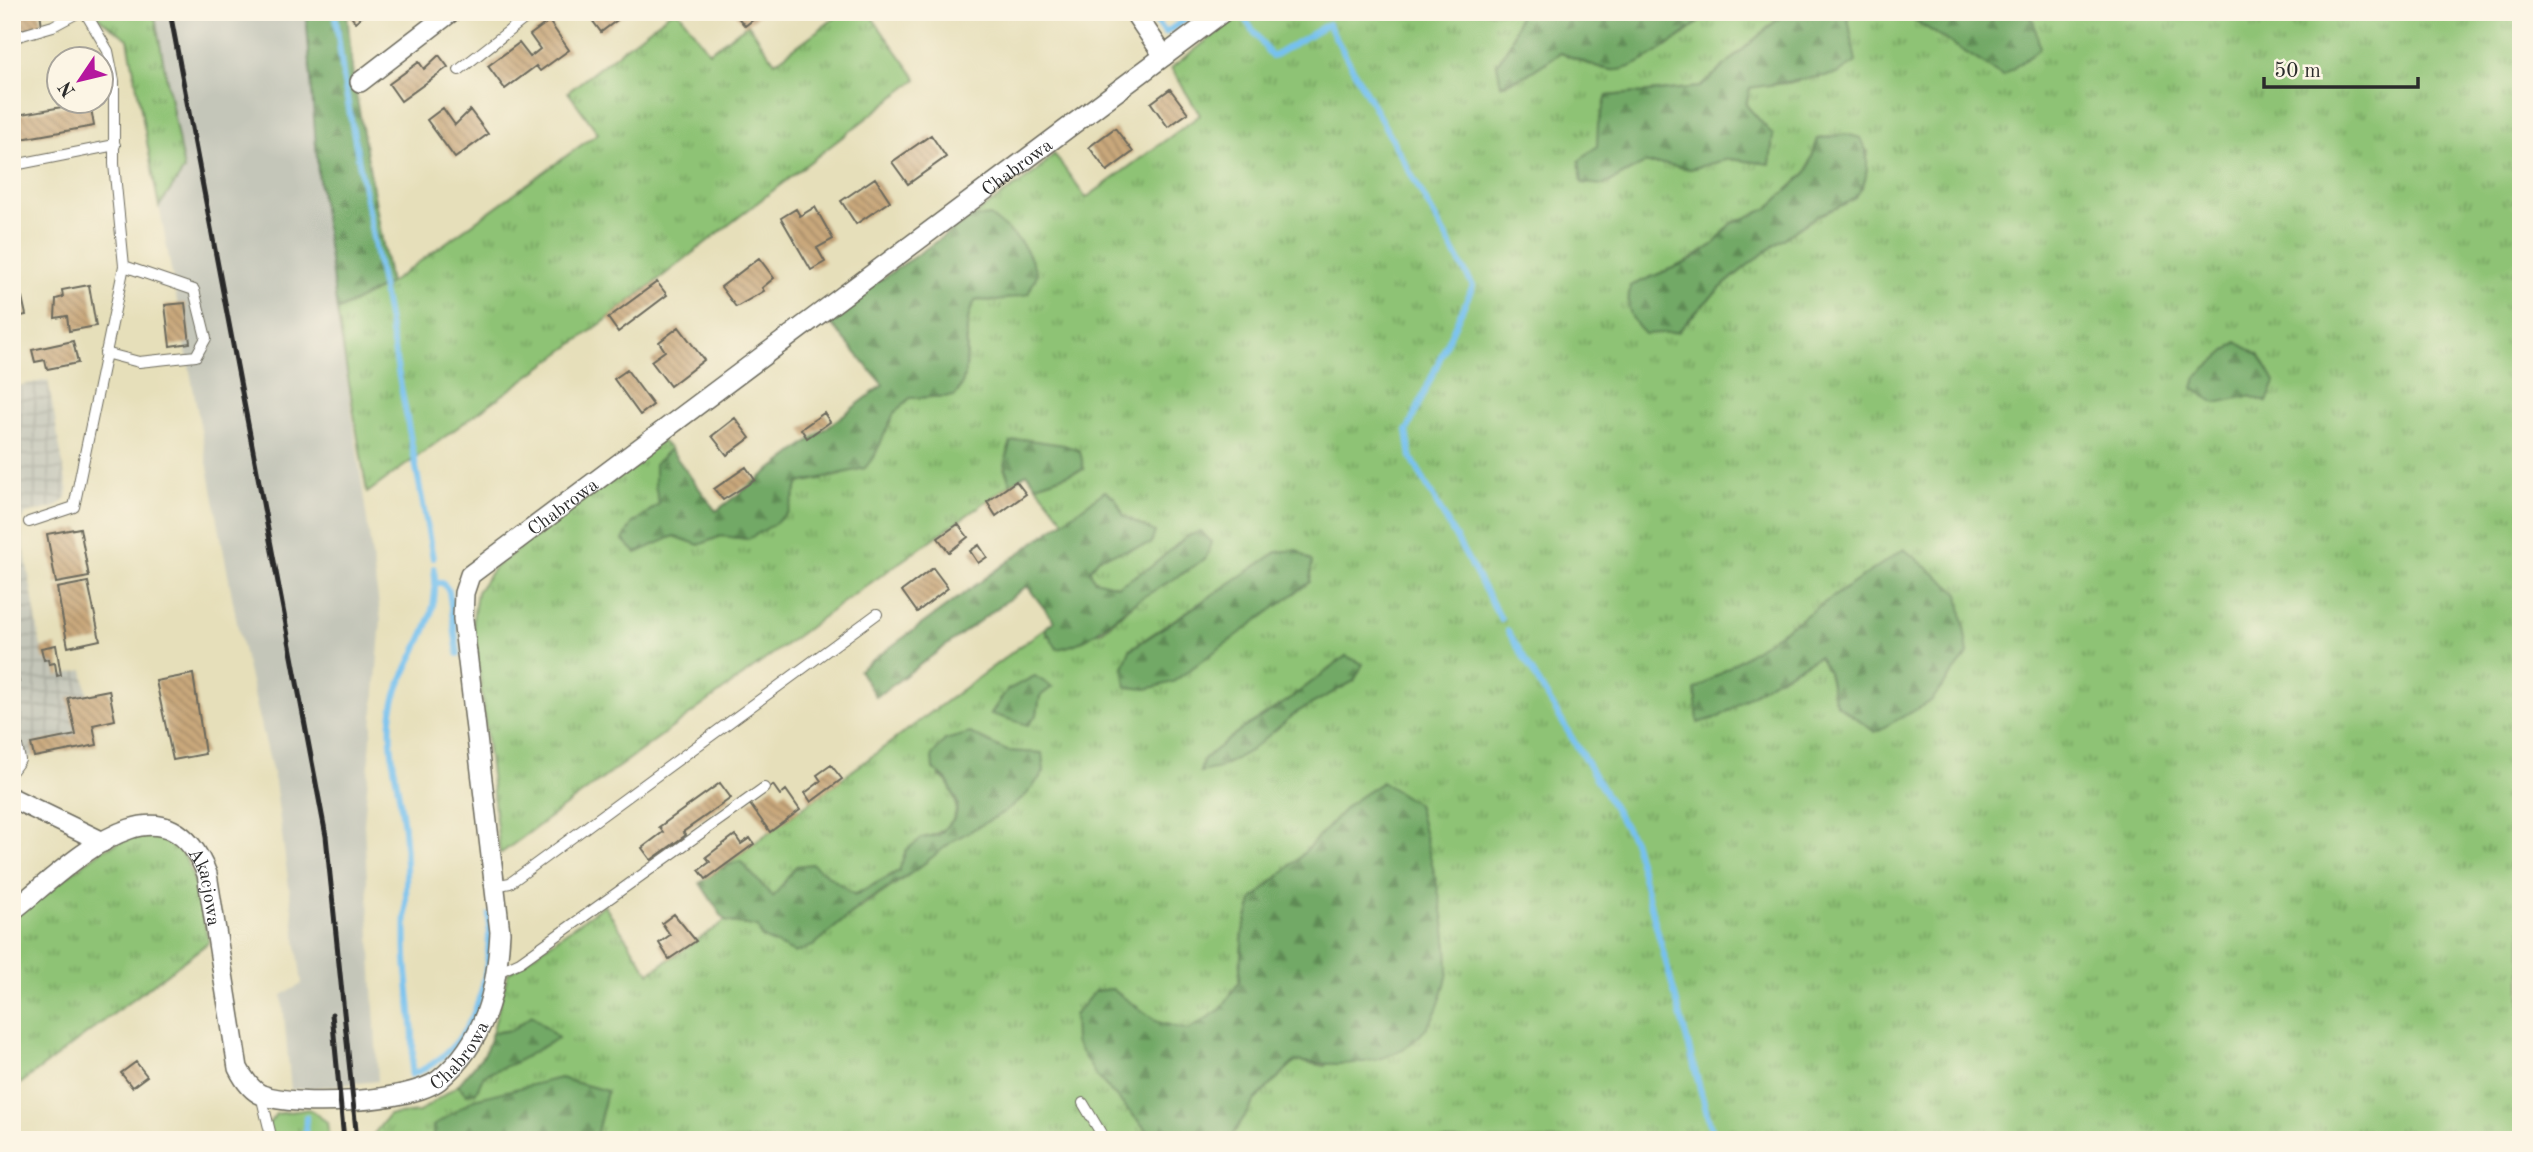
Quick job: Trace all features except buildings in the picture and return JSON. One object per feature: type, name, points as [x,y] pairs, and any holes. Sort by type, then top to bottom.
[{"type":"street","points":[[360,82],[451,12]]},
{"type":"street","points":[[1134,12],[1164,56]]},
{"type":"street","name":"Chabrowa","points":[[261,1095],[326,1102],[413,1093],[429,1087],[449,1070],[473,1042],[490,1007],[498,972],[500,932],[463,619],[464,593],[470,575],[1223,12]]},
{"type":"street","points":[[12,798],[44,815],[81,828],[103,842]]},
{"type":"street","name":"Akacjowa","points":[[12,911],[103,842],[132,826],[157,824],[186,837],[200,855],[211,895],[238,1068],[261,1095]]},
{"type":"lane","points":[[12,38],[53,26],[79,12]]},
{"type":"lane","points":[[29,522],[74,507],[124,265],[115,145],[114,81],[108,51],[85,12]]},
{"type":"lane","points":[[459,69],[533,12]]},
{"type":"lane","points":[[15,165],[115,145]]},
{"type":"lane","points":[[105,354],[139,362],[196,356],[206,338],[194,290],[124,265]]},
{"type":"lane","points":[[493,886],[510,883],[877,614]]},
{"type":"lane","points":[[12,722],[20,760],[12,771]]},
{"type":"lane","points":[[498,972],[520,962],[764,788]]},
{"type":"lane","points":[[261,1095],[272,1140]]},
{"type":"lane","points":[[1083,1103],[1105,1140]]},
{"type":"shaded area","points":[[96,12],[306,12],[318,173],[381,620],[364,824],[378,1081],[291,1090],[282,995],[302,984],[275,782],[238,628],[128,39],[101,20]]},
{"type":"shaded area","points":[[48,380],[68,493],[66,499],[56,507],[26,514],[20,522],[41,647],[56,645],[61,675],[83,670],[97,745],[12,760],[12,387]]},
{"type":"green space","points":[[96,12],[154,12],[184,170],[159,207],[128,39],[101,20]]},
{"type":"green space","points":[[306,12],[347,12],[353,77],[390,283],[337,311],[318,173]]},
{"type":"green space","points":[[671,12],[679,12],[709,52],[748,24],[775,62],[843,12],[868,12],[917,79],[606,320],[367,493],[337,311],[390,283],[598,133],[568,92]]},
{"type":"green space","points":[[1244,12],[1520,12],[1511,42],[1497,64],[1502,85],[1526,75],[1560,53],[1612,70],[1635,65],[1691,29],[1710,12],[1786,12],[1700,87],[1607,96],[1599,140],[1604,185],[1643,164],[1665,164],[1690,169],[1729,159],[1770,164],[1772,135],[1746,105],[1750,87],[1797,82],[1847,20],[1847,12],[1902,12],[2003,76],[2033,19],[2023,12],[2521,12],[2521,1140],[1229,1140],[1256,1099],[1295,1061],[1325,1066],[1444,921],[1417,804],[1297,860],[1253,899],[1243,931],[1239,982],[1221,1009],[1188,1031],[1158,1022],[1112,989],[1095,1074],[1156,1140],[595,1140],[607,1091],[433,1126],[434,1140],[369,1140],[389,1115],[419,1112],[458,1085],[466,1094],[476,1092],[484,1075],[516,1062],[512,1030],[492,1033],[508,973],[604,905],[649,973],[725,921],[758,927],[813,946],[838,924],[950,843],[1023,795],[1044,772],[1041,753],[1007,751],[970,734],[939,776],[948,784],[956,803],[950,824],[938,833],[922,838],[899,871],[854,895],[812,864],[772,897],[721,868],[1045,628],[1047,636],[1101,632],[1138,600],[1189,570],[1186,537],[1152,566],[1118,586],[1093,580],[1090,570],[1100,557],[1150,544],[1124,516],[1115,498],[1105,491],[1065,522],[1036,485],[1084,469],[1039,442],[1022,439],[1004,468],[1011,484],[842,603],[500,854],[473,619],[477,592],[495,567],[661,440],[670,449],[655,464],[659,504],[632,524],[657,543],[674,536],[699,545],[721,536],[748,539],[788,512],[799,483],[842,475],[880,445],[883,431],[894,413],[910,398],[955,396],[966,372],[970,311],[976,300],[998,301],[972,218],[954,229],[1037,171],[1054,154],[1086,198],[1200,115],[1171,68]],"holes":[[[1818,139],[1868,151],[1863,181],[1854,197],[1811,220],[1758,258],[1708,299],[1678,332],[1630,286],[1687,262],[1714,244],[1730,224],[1767,209],[1807,172]],[[2237,342],[2266,402],[2249,396],[2222,356]],[[1904,550],[1836,704],[1828,672],[1819,656],[1771,682]],[[1277,552],[1123,667],[1130,649]],[[1346,656],[1354,681],[1296,713],[1240,756],[1200,772],[1204,759],[1239,731],[1287,701]],[[1019,685],[1052,687],[1040,696],[1037,714],[991,713],[1007,690]]]},
{"type":"green space","points":[[1520,12],[1710,12],[1690,29],[1635,65],[1612,70],[1560,53],[1526,75],[1501,85],[1497,64],[1511,42]]},
{"type":"green space","points":[[1786,12],[1847,12],[1856,62],[1837,74],[1750,88],[1746,105],[1773,135],[1770,164],[1729,159],[1690,169],[1665,164],[1643,164],[1604,185],[1582,183],[1579,161],[1597,146],[1598,124],[1607,96],[1700,87]]},
{"type":"green space","points":[[1902,12],[2023,12],[2033,19],[2040,48],[2003,76]]},
{"type":"green space","points":[[1846,134],[1861,138],[1867,160],[1866,177],[1854,198],[1815,217],[1760,256],[1725,284],[1678,332],[1645,334],[1630,312],[1630,286],[1687,262],[1714,244],[1730,224],[1767,209],[1807,172],[1818,139]]},
{"type":"green space","points":[[990,216],[1020,241],[1037,275],[1028,294],[998,301],[976,300],[968,322],[965,372],[955,396],[910,398],[894,413],[875,455],[865,468],[799,483],[788,512],[773,525],[748,539],[721,536],[699,545],[674,536],[636,553],[623,540],[632,524],[659,504],[655,464],[670,449],[716,511],[883,385],[826,318],[954,229],[972,218]]},
{"type":"green space","points":[[2237,342],[2260,356],[2275,382],[2267,402],[2249,396],[2215,403],[2193,388],[2196,377]]},
{"type":"green space","points":[[1022,439],[1064,445],[1080,451],[1084,469],[1036,485],[1027,473],[1011,484],[1005,463],[1007,454],[1011,442]]},
{"type":"green space","points":[[1105,491],[1115,498],[1124,516],[1155,532],[1151,544],[1100,557],[1090,570],[1094,580],[1118,586],[1152,566],[1186,537],[1201,531],[1211,542],[1206,558],[1140,599],[1091,636],[1057,649],[1045,628],[1054,621],[1027,586],[876,697],[859,670]]},
{"type":"green space","points":[[1904,549],[1959,593],[1968,654],[1931,701],[1875,732],[1836,704],[1828,672],[1819,656],[1771,682],[1719,717],[1698,723],[1695,690]]},
{"type":"green space","points":[[1297,550],[1312,562],[1310,582],[1173,682],[1147,689],[1126,687],[1123,667],[1130,650],[1277,552]]},
{"type":"green space","points":[[1346,656],[1363,664],[1354,681],[1297,712],[1250,751],[1219,768],[1200,772],[1204,759],[1239,731],[1287,701]]},
{"type":"green space","points":[[1035,676],[1052,687],[1040,696],[1037,714],[1028,725],[991,714],[1007,690]]},
{"type":"green space","points":[[970,733],[1007,751],[1042,753],[1044,772],[1026,795],[1003,813],[954,840],[917,869],[861,905],[813,946],[795,953],[761,937],[758,927],[725,921],[700,883],[721,868],[740,861],[773,897],[796,866],[812,864],[855,895],[899,871],[906,850],[922,838],[939,835],[955,818],[958,804],[947,780],[933,769],[932,755],[945,740]]},
{"type":"green space","points":[[1382,782],[1417,804],[1437,885],[1445,926],[1448,971],[1441,998],[1431,1020],[1418,1037],[1383,1058],[1340,1064],[1295,1061],[1256,1099],[1229,1140],[1156,1140],[1095,1074],[1075,1042],[1074,1015],[1095,991],[1112,989],[1158,1022],[1188,1030],[1221,1009],[1239,982],[1243,931],[1253,899],[1297,860],[1348,805]]},
{"type":"green space","points":[[135,835],[168,841],[183,855],[193,878],[209,942],[12,1090],[12,918],[102,850]]},
{"type":"green space","points":[[532,1015],[558,1038],[516,1062],[484,1075],[476,1092],[466,1094],[458,1085],[485,1053],[492,1033],[512,1030]]},
{"type":"green space","points":[[560,1078],[607,1091],[595,1140],[434,1140],[433,1126],[474,1099]]},
{"type":"green space","points":[[309,1109],[327,1122],[329,1140],[257,1140],[276,1114]]},
{"type":"waterway","points":[[335,12],[344,82],[433,558]]},
{"type":"waterway","points":[[1149,12],[1165,33],[1196,12]]},
{"type":"waterway","points":[[1244,18],[1272,57],[1328,24],[1473,286],[1407,431],[1411,457],[1501,619]]},
{"type":"waterway","points":[[434,568],[432,610],[395,698],[391,719],[391,746],[405,846],[406,958],[413,1045],[411,1075],[433,1063],[451,1048],[476,1009],[487,963],[489,915]]},
{"type":"waterway","points":[[436,583],[443,583],[449,591],[458,654]]},
{"type":"waterway","points":[[1508,631],[1633,840],[1714,1140]]},
{"type":"waterway","points":[[305,1140],[306,1117]]},
{"type":"railway","points":[[170,12],[326,836],[357,1140]]},
{"type":"railway","points":[[332,1014],[344,1140]]}]
